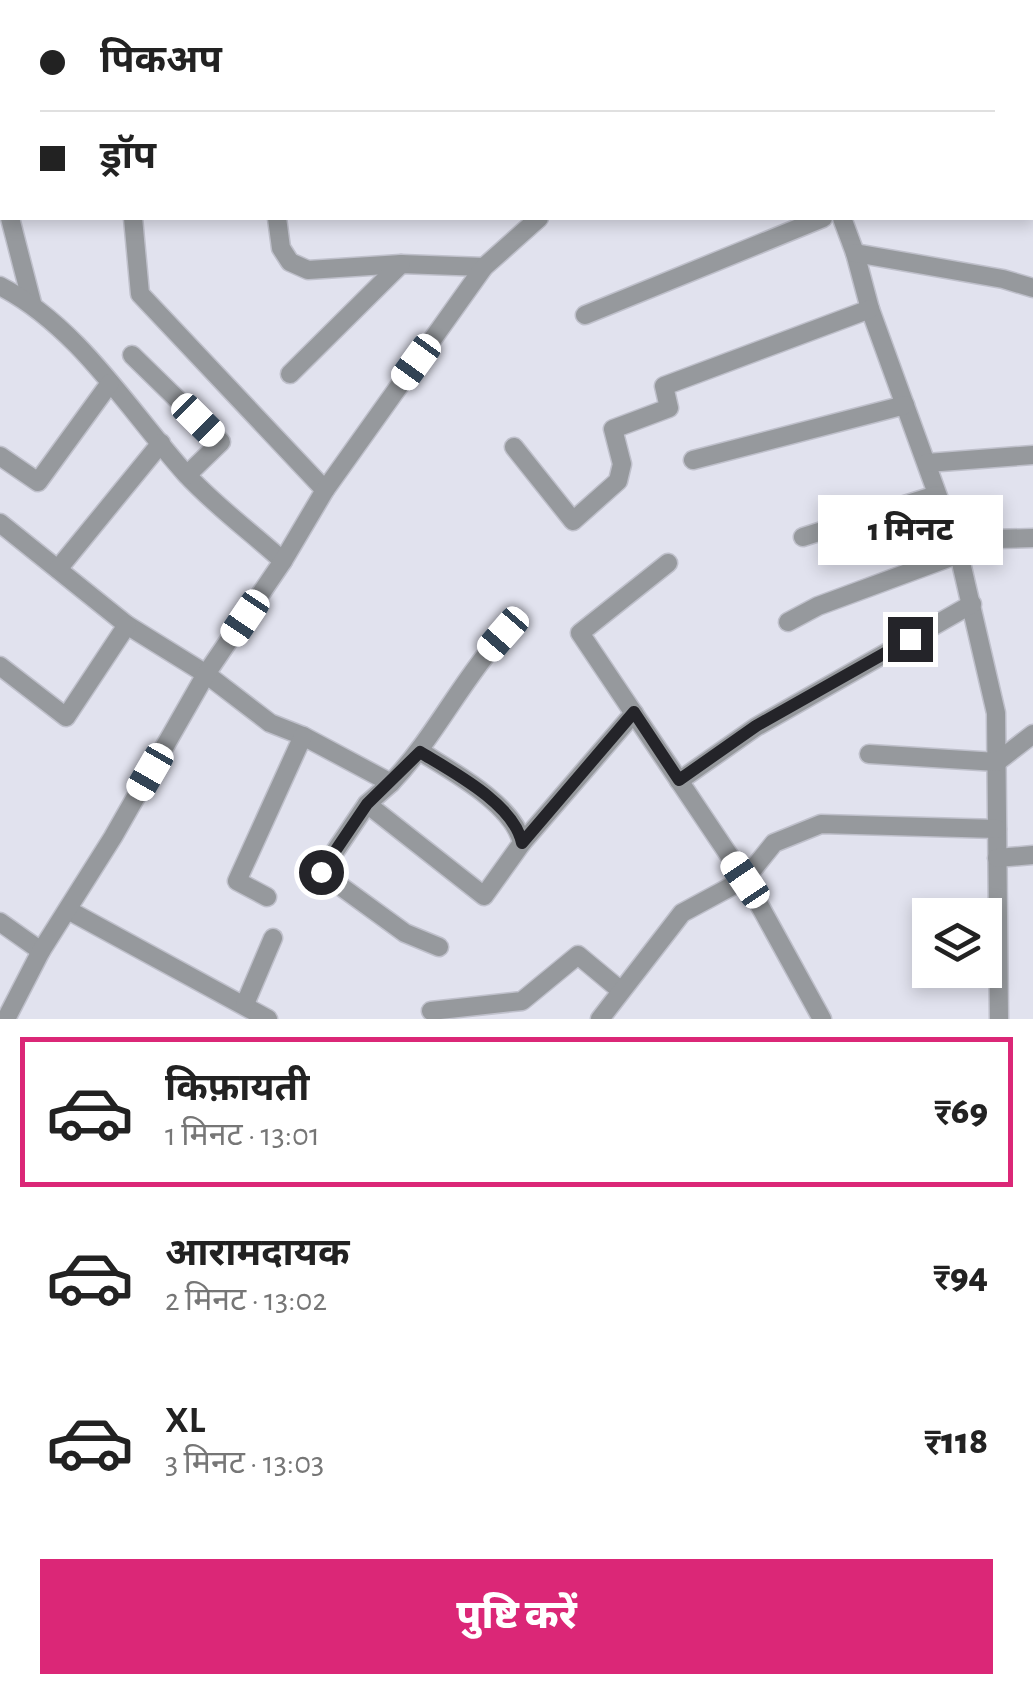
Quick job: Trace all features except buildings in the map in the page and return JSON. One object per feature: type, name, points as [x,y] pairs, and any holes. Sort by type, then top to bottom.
[{"type":"street","points":[[11,220],[32,302]]},
{"type":"street","points":[[133,220],[140,294],[325,490]]},
{"type":"street","points":[[278,220],[281,248],[290,262],[308,270],[402,264],[484,267]]},
{"type":"street","points":[[6,1019],[40,951],[206,674],[283,561],[325,490],[484,267],[537,220]]},
{"type":"street","points":[[585,316],[818,220]]},
{"type":"street","points":[[843,220],[870,309],[956,547],[996,713],[999,1019]]},
{"type":"street","points":[[855,252],[1033,288]]},
{"type":"street","points":[[290,374],[402,264]]},
{"type":"street","points":[[0,286],[32,302],[110,383],[187,475],[283,561]]},
{"type":"street","points":[[514,448],[573,521],[622,473],[613,429],[669,408],[664,386],[870,309]]},
{"type":"street","points":[[132,355],[220,442],[187,475]]},
{"type":"street","points":[[0,456],[38,482],[110,383]]},
{"type":"street","points":[[693,460],[906,405]]},
{"type":"street","points":[[58,570],[161,443]]},
{"type":"street","points":[[927,463],[1033,455]]},
{"type":"street","points":[[803,537],[936,494]]},
{"type":"street","points":[[0,523],[127,625],[206,674],[270,723],[303,736],[390,783]]},
{"type":"street","points":[[788,622],[956,547],[1033,538]]},
{"type":"street","points":[[668,562],[580,633],[745,880],[822,1019]]},
{"type":"street","points":[[679,780],[756,726],[972,604]]},
{"type":"street","points":[[0,666],[66,717],[127,625]]},
{"type":"street","points":[[440,948],[404,934],[321,872],[367,804],[420,752],[503,634]]},
{"type":"street","points":[[367,804],[484,896],[522,843],[634,712]]},
{"type":"street","points":[[869,754],[996,762],[1033,734]]},
{"type":"street","points":[[267,897],[238,880],[303,736]]},
{"type":"street","points":[[420,752],[487,797],[519,828],[522,843]]},
{"type":"street","points":[[600,1019],[682,913],[745,880],[774,843],[821,824],[997,829]]},
{"type":"street","points":[[998,858],[1033,855]]},
{"type":"street","points":[[68,910],[268,1019]]},
{"type":"street","points":[[0,922],[40,951]]},
{"type":"street","points":[[246,1004],[273,938]]},
{"type":"street","points":[[431,1011],[522,1001],[578,955],[620,990]]},
{"type":"route","points":[[321,872],[367,804],[420,752],[487,797],[519,828],[522,843],[634,712],[679,780],[756,726],[910,639]]}]
